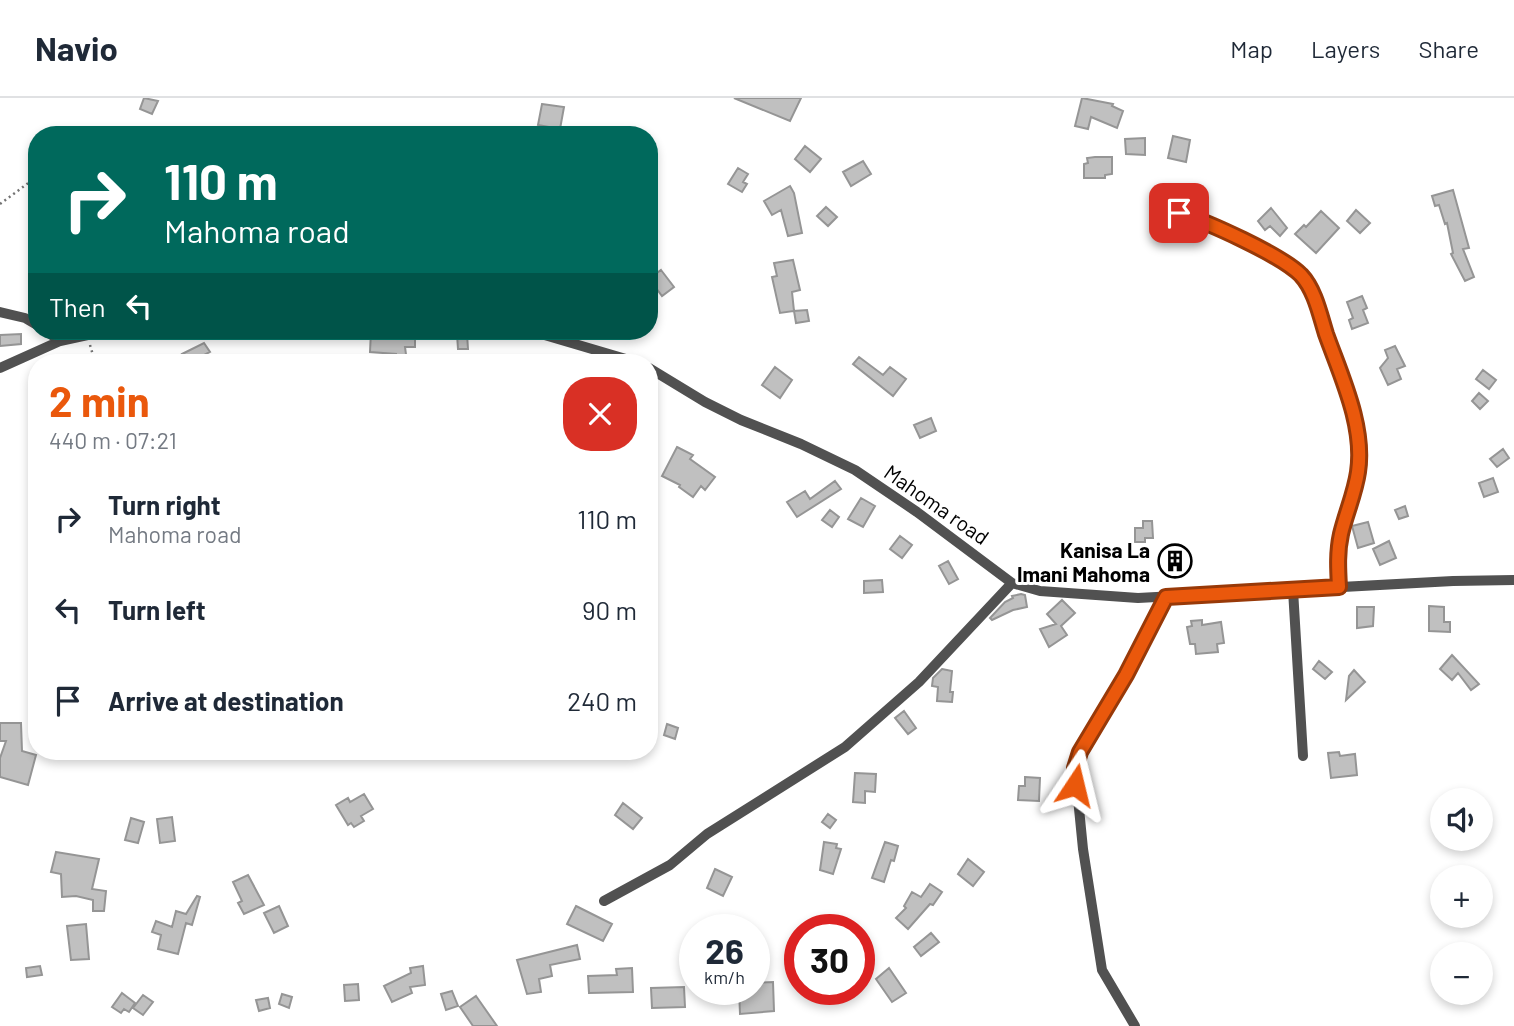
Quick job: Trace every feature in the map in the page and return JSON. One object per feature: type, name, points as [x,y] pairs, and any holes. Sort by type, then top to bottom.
[{"type":"street","points":[[1154,206],[1203,220],[1282,261],[1303,276],[1314,296],[1349,391],[1359,454],[1358,472],[1337,559],[1339,587]]},
{"type":"street","points":[[0,312],[28,320]]},
{"type":"street","points":[[31,354],[64,340]]},
{"type":"street","points":[[567,340],[612,354]]},
{"type":"street","points":[[0,368],[28,355]]},
{"type":"street","name":"Mahoma road","points":[[658,373],[741,421],[801,444],[855,470],[917,512],[1012,583],[1040,591],[1138,598],[1514,580]]},
{"type":"street","points":[[604,901],[670,866],[707,834],[845,747],[919,682],[1012,583]]},
{"type":"street","points":[[1293,590],[1303,756]]},
{"type":"street","points":[[1135,1026],[1102,971],[1084,862],[1075,768],[1080,752],[1126,675],[1166,597]]},
{"type":"path","points":[[0,204],[28,183]]},
{"type":"building","points":[[144,98],[158,101],[152,114],[140,109]]},
{"type":"building","points":[[734,98],[801,98],[790,121]]},
{"type":"building","points":[[1082,98],[1113,104],[1112,106],[1123,111],[1117,128],[1091,117],[1088,129],[1075,126]]},
{"type":"building","points":[[542,104],[564,107],[561,126],[538,125]]},
{"type":"building","points":[[1173,136],[1190,140],[1186,162],[1168,158]]},
{"type":"building","points":[[1145,138],[1145,155],[1126,154],[1125,139]]},
{"type":"building","points":[[805,146],[821,159],[810,172],[795,159]]},
{"type":"building","points":[[1112,157],[1112,174],[1105,175],[1105,178],[1084,178],[1087,158]]},
{"type":"building","points":[[863,161],[871,174],[851,186],[843,172]]},
{"type":"building","points":[[738,168],[748,174],[743,182],[747,184],[742,192],[728,184]]},
{"type":"building","points":[[790,186],[794,193],[802,233],[788,236],[781,210],[772,215],[764,201]]},
{"type":"building","points":[[1453,190],[1469,248],[1463,249],[1474,277],[1465,281],[1451,254],[1453,253],[1447,223],[1445,224],[1439,205],[1435,206],[1432,196]]},
{"type":"building","points":[[826,207],[837,217],[828,226],[817,216]]},
{"type":"building","points":[[1271,208],[1287,228],[1280,236],[1270,226],[1265,230],[1258,221]]},
{"type":"building","points":[[1356,210],[1370,223],[1360,233],[1347,221]]},
{"type":"building","points":[[1321,211],[1339,228],[1316,253],[1295,234]]},
{"type":"building","points":[[793,260],[800,290],[792,292],[794,311],[780,313],[772,277],[777,276],[774,263]]},
{"type":"building","points":[[661,270],[674,287],[662,296],[658,291],[658,272]]},
{"type":"building","points":[[1362,296],[1367,308],[1363,310],[1368,323],[1352,329],[1349,320],[1353,318],[1347,302]]},
{"type":"building","points":[[807,310],[809,321],[796,323],[794,311]]},
{"type":"building","points":[[21,334],[21,344],[0,346],[0,335]]},
{"type":"building","points":[[371,340],[415,340],[415,347],[405,347],[406,354],[370,352]]},
{"type":"building","points":[[457,340],[467,340],[468,349],[458,349]]},
{"type":"building","points":[[204,343],[210,352],[206,354],[182,354]]},
{"type":"building","points":[[1395,346],[1405,366],[1397,369],[1401,379],[1388,385],[1380,368],[1388,358],[1385,350]]},
{"type":"building","points":[[859,357],[883,375],[890,367],[906,379],[893,396],[853,364]]},
{"type":"building","points":[[775,367],[792,380],[780,398],[762,385]]},
{"type":"building","points":[[1483,370],[1496,380],[1489,389],[1476,379]]},
{"type":"building","points":[[1479,393],[1488,401],[1480,409],[1472,401]]},
{"type":"building","points":[[931,418],[936,431],[920,438],[914,425]]},
{"type":"building","points":[[677,447],[693,455],[690,459],[715,477],[705,490],[701,486],[693,497],[679,487],[680,485],[662,476]]},
{"type":"building","points":[[1503,449],[1509,458],[1497,467],[1490,459]]},
{"type":"building","points":[[1493,478],[1498,492],[1484,497],[1479,483]]},
{"type":"building","points":[[835,481],[841,489],[797,517],[787,502],[805,491],[810,499]]},
{"type":"building","points":[[861,498],[875,506],[863,527],[848,519]]},
{"type":"building","points":[[1405,506],[1408,516],[1399,519],[1395,510]]},
{"type":"building","points":[[830,510],[839,517],[832,527],[822,520]]},
{"type":"building","points":[[1143,521],[1152,521],[1153,538],[1145,538],[1145,542],[1135,542],[1135,528],[1143,528]]},
{"type":"building","points":[[1368,522],[1374,543],[1358,548],[1352,526]]},
{"type":"building","points":[[900,536],[912,545],[902,558],[890,549]]},
{"type":"building","points":[[1389,541],[1396,558],[1380,565],[1373,549]]},
{"type":"building","name":"Kanisa La Imani Mahoma","points":[[1180,554],[1182,564],[1169,567],[1168,557]]},
{"type":"building","points":[[948,561],[958,579],[949,584],[939,566]]},
{"type":"building","points":[[882,580],[883,592],[864,593],[864,581]]},
{"type":"building","points":[[1025,595],[1027,607],[992,620],[990,618],[1005,602],[1013,598],[1012,596]]},
{"type":"building","points":[[1062,600],[1075,613],[1061,626],[1067,635],[1049,647],[1040,629],[1056,624],[1047,614]]},
{"type":"building","points":[[1429,606],[1444,607],[1444,622],[1450,622],[1450,632],[1429,631]]},
{"type":"building","points":[[1357,607],[1374,607],[1373,626],[1357,628]]},
{"type":"building","points":[[1202,620],[1202,625],[1221,622],[1224,643],[1217,644],[1218,652],[1196,654],[1195,644],[1190,644],[1187,627],[1192,626],[1191,621]]},
{"type":"building","points":[[1452,655],[1479,684],[1471,690],[1458,673],[1452,680],[1440,669]]},
{"type":"building","points":[[1319,661],[1332,672],[1325,679],[1313,669]]},
{"type":"building","points":[[942,669],[952,671],[952,702],[937,701],[938,687],[932,686],[933,678]]},
{"type":"building","points":[[1354,670],[1365,682],[1346,700],[1349,676]]},
{"type":"building","points":[[904,711],[916,728],[908,734],[895,718]]},
{"type":"building","points":[[0,723],[21,723],[22,751],[28,753],[28,760],[35,760],[28,785],[0,777],[0,758],[6,741],[0,741]]},
{"type":"building","points":[[667,724],[678,728],[675,739],[664,735]]},
{"type":"building","points":[[1339,752],[1340,756],[1355,754],[1357,775],[1331,778],[1328,753]]},
{"type":"building","points":[[855,773],[876,774],[875,792],[865,791],[865,803],[853,802]]},
{"type":"building","points":[[1025,777],[1040,778],[1039,801],[1018,800],[1019,786],[1025,786]]},
{"type":"building","points":[[364,794],[373,809],[361,816],[364,821],[354,827],[351,823],[348,825],[336,805],[348,798],[350,802]]},
{"type":"building","points":[[623,803],[642,818],[633,829],[615,815]]},
{"type":"building","points":[[828,814],[836,820],[830,828],[822,822]]},
{"type":"building","points":[[172,817],[175,841],[160,843],[157,819]]},
{"type":"building","points":[[131,818],[144,822],[138,843],[125,840]]},
{"type":"building","points":[[824,842],[837,844],[836,848],[841,849],[833,874],[820,870]]},
{"type":"building","points":[[885,842],[898,846],[884,882],[872,878]]},
{"type":"building","points":[[56,852],[99,859],[92,889],[106,891],[104,911],[93,911],[93,900],[76,896],[62,897],[61,874],[51,872]]},
{"type":"building","points":[[968,859],[984,872],[973,886],[958,874]]},
{"type":"building","points":[[715,869],[732,877],[723,896],[707,888]]},
{"type":"building","points":[[248,875],[264,905],[244,914],[238,903],[242,901],[233,882]]},
{"type":"building","points":[[930,884],[942,892],[933,905],[930,904],[908,929],[896,918],[906,908],[904,906],[912,892],[921,897]]},
{"type":"building","points":[[197,896],[200,897],[192,925],[186,923],[178,954],[158,949],[161,935],[152,932],[156,921],[172,927],[176,911],[186,914]]},
{"type":"building","points":[[279,906],[288,926],[274,933],[264,913]]},
{"type":"building","points":[[576,906],[612,924],[603,941],[567,924]]},
{"type":"building","points":[[86,924],[89,959],[71,960],[67,926]]},
{"type":"building","points":[[931,933],[939,942],[921,956],[914,947]]},
{"type":"building","points":[[577,945],[580,959],[550,965],[552,976],[539,979],[541,992],[527,994],[517,960]]},
{"type":"building","points":[[40,966],[42,975],[27,977],[26,968]]},
{"type":"building","points":[[423,966],[425,985],[410,987],[412,993],[392,1002],[384,986],[411,973],[410,968]]},
{"type":"building","points":[[632,968],[633,992],[589,993],[588,976],[617,975],[616,969]]},
{"type":"building","points":[[889,968],[906,993],[892,1002],[876,979]]},
{"type":"building","points":[[770,982],[773,982],[774,1011],[740,1014],[740,1005],[770,1005]]},
{"type":"building","points":[[358,984],[359,1000],[345,1001],[344,985]]},
{"type":"building","points":[[679,987],[679,1005],[685,1007],[652,1008],[651,988]]},
{"type":"building","points":[[452,991],[458,1006],[446,1010],[441,994]]},
{"type":"building","points":[[122,993],[135,1003],[129,1012],[124,1009],[121,1013],[112,1007]]},
{"type":"building","points":[[282,994],[292,997],[289,1008],[279,1004]]},
{"type":"building","points":[[143,995],[153,1002],[143,1015],[133,1008]]},
{"type":"building","points":[[476,996],[497,1026],[473,1026],[460,1007]]},
{"type":"building","points":[[268,998],[270,1008],[259,1011],[256,1000]]},
{"type":"place","name":"Kanisa La Imani Mahoma","points":[[1175,561]]},
{"type":"route","points":[[1075,785],[1075,768],[1080,752],[1126,675],[1166,597],[1339,587],[1337,559],[1358,472],[1359,454],[1349,391],[1314,296],[1303,276],[1282,261],[1203,220],[1179,213]]}]
